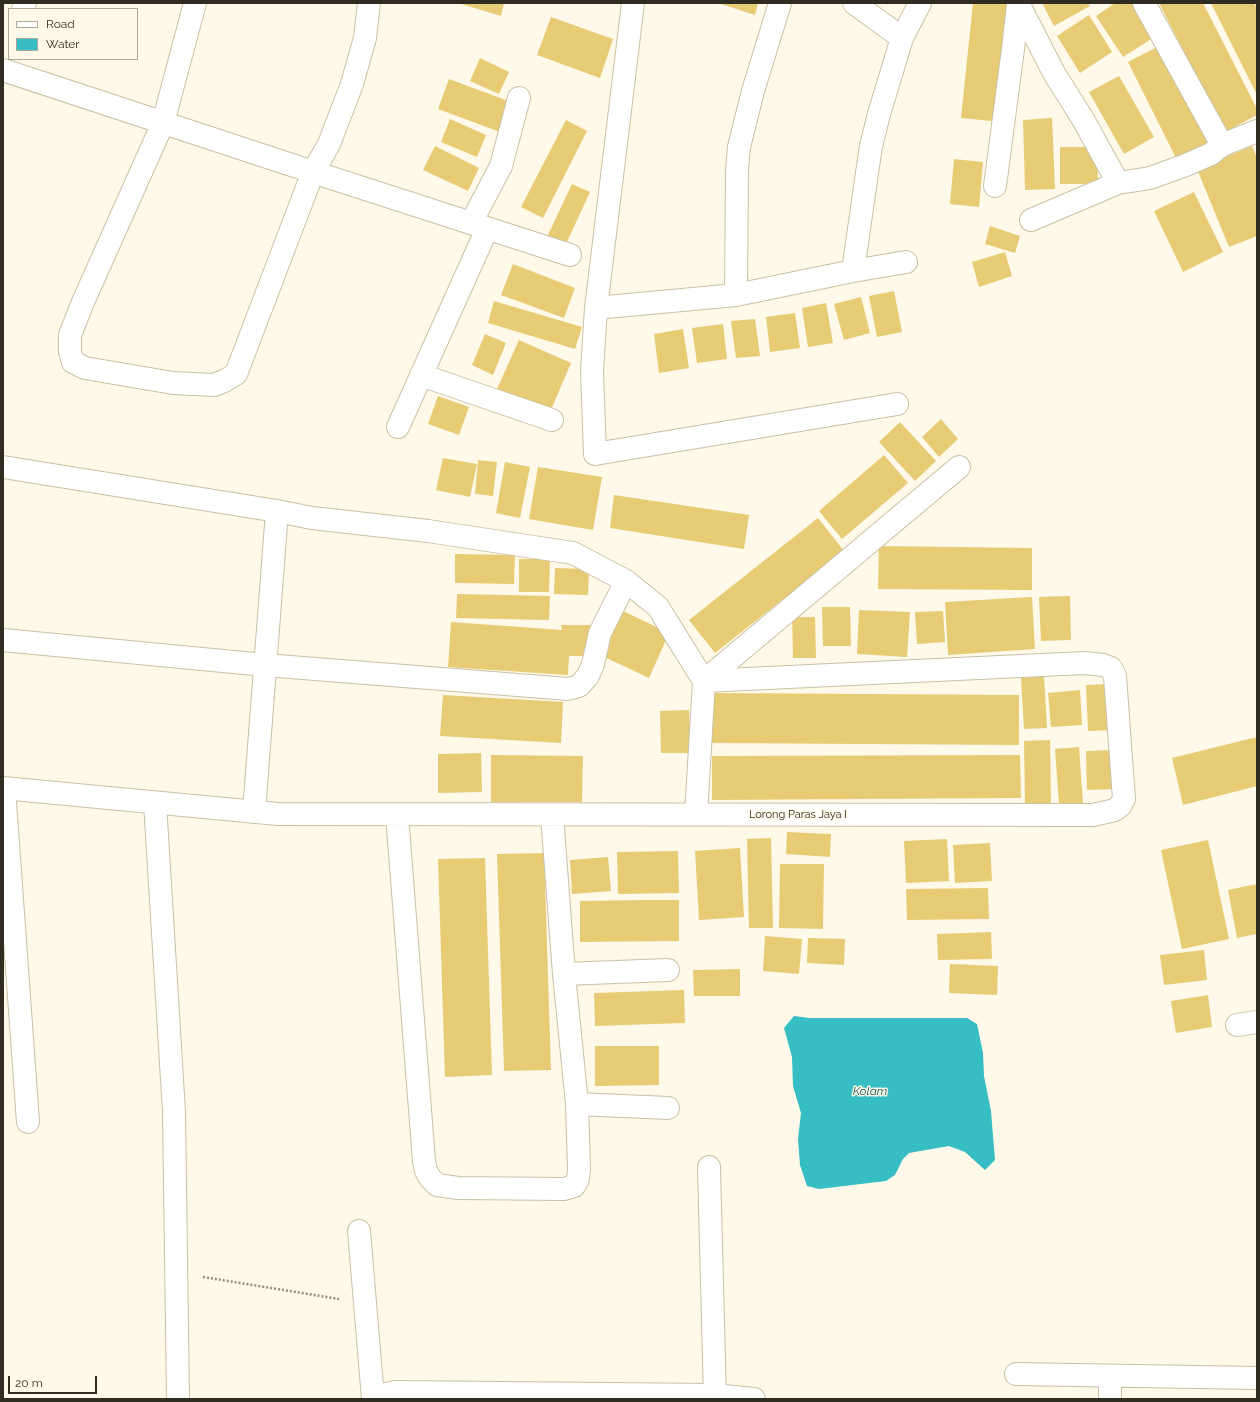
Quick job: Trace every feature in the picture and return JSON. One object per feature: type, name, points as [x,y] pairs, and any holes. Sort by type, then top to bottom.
[{"type":"street","points":[[195,3],[163,123],[83,302],[70,335],[70,352],[73,362],[85,368],[173,382],[199,384],[214,384],[224,381],[236,374],[312,172],[329,144],[352,84],[365,38],[369,3]]},
{"type":"street","points":[[633,3],[596,308],[592,371],[595,454],[897,404]]},
{"type":"street","points":[[736,295],[737,170],[739,147],[753,91],[780,3]]},
{"type":"street","points":[[854,3],[902,38]]},
{"type":"street","points":[[853,271],[871,146],[902,38],[920,3]]},
{"type":"street","points":[[1144,3],[1222,145]]},
{"type":"street","points":[[1018,4],[1029,22],[1054,73],[1084,121],[1118,183]]},
{"type":"street","points":[[995,186],[1018,4]]},
{"type":"street","points":[[6,70],[570,256]]},
{"type":"street","points":[[398,427],[421,375],[479,226],[501,166],[519,98]]},
{"type":"street","points":[[1031,220],[1118,183],[1150,178],[1170,171],[1211,154],[1222,145],[1257,131]]},
{"type":"street","points":[[596,308],[736,295],[853,271],[906,262]]},
{"type":"street","points":[[421,375],[552,420]]},
{"type":"street","points":[[3,467],[277,511],[312,518],[428,531],[573,553],[626,581],[658,607],[704,681],[696,815]]},
{"type":"street","points":[[704,681],[959,467]]},
{"type":"street","points":[[254,812],[277,511]]},
{"type":"street","points":[[3,640],[265,665],[568,689],[579,686],[588,676],[593,664],[600,633],[626,581]]},
{"type":"street","name":"Lorong Paras Jaya I","points":[[4,788],[278,814],[1085,815],[1115,810],[1120,806],[1124,799],[1115,676],[1111,668],[1103,665],[1084,663],[704,681]]},
{"type":"street","points":[[4,788],[28,1122]]},
{"type":"street","points":[[155,803],[174,1112],[178,1399]]},
{"type":"street","points":[[397,815],[426,1171],[430,1178],[437,1184],[458,1188],[564,1188],[574,1186],[578,1179],[577,1104],[564,974],[552,815]]},
{"type":"street","points":[[564,974],[668,970]]},
{"type":"street","points":[[577,1104],[668,1108]]},
{"type":"street","points":[[709,1167],[715,1397]]},
{"type":"street","points":[[359,1231],[373,1399],[395,1392],[715,1397],[754,1399]]},
{"type":"street","points":[[1016,1374],[1257,1378]]},
{"type":"street","points":[[1110,1376],[1110,1399]]},
{"type":"path","points":[[176,1273],[365,1304]]},
{"type":"water","name":"Kolam","points":[[794,1016],[810,1018],[967,1018],[977,1024],[983,1053],[984,1076],[991,1111],[995,1160],[985,1170],[965,1152],[949,1146],[909,1153],[903,1159],[895,1175],[886,1181],[819,1189],[807,1186],[800,1165],[798,1139],[801,1113],[793,1086],[792,1057],[784,1028]]},
{"type":"building","points":[[458,3],[504,3],[501,16]]},
{"type":"building","points":[[718,3],[758,3],[755,15]]},
{"type":"building","points":[[973,3],[1013,3],[1001,122],[961,118]]},
{"type":"building","points":[[1042,3],[1088,3],[1090,6],[1054,26]]},
{"type":"building","points":[[1115,3],[1134,3],[1156,36],[1123,57],[1096,16]]},
{"type":"building","points":[[1159,3],[1203,3],[1257,109],[1257,115],[1225,132]]},
{"type":"building","points":[[1211,3],[1254,3],[1257,9],[1257,95]]},
{"type":"building","points":[[1089,15],[1112,52],[1080,73],[1057,36]]},
{"type":"building","points":[[551,17],[613,39],[600,78],[537,55]]},
{"type":"building","points":[[1163,44],[1211,143],[1177,160],[1128,62]]},
{"type":"building","points":[[480,58],[509,72],[499,94],[470,81]]},
{"type":"building","points":[[1119,76],[1154,137],[1124,154],[1089,92]]},
{"type":"building","points":[[449,79],[511,102],[500,132],[438,109]]},
{"type":"building","points":[[1052,118],[1055,189],[1025,190],[1023,120]]},
{"type":"building","points":[[450,119],[486,135],[477,157],[441,142]]},
{"type":"building","points":[[566,120],[587,131],[543,218],[521,207]]},
{"type":"building","points":[[435,146],[479,168],[468,191],[423,170]]},
{"type":"building","points":[[1252,146],[1257,158],[1257,236],[1229,247],[1197,169]]},
{"type":"building","points":[[1060,147],[1097,147],[1098,184],[1060,184]]},
{"type":"building","points":[[954,159],[983,162],[979,207],[950,204]]},
{"type":"building","points":[[572,184],[590,192],[565,246],[547,237]]},
{"type":"building","points":[[1194,192],[1223,252],[1183,272],[1154,211]]},
{"type":"building","points":[[990,226],[1020,236],[1015,253],[985,244]]},
{"type":"building","points":[[1005,252],[1012,276],[979,287],[972,262]]},
{"type":"building","points":[[513,264],[575,288],[564,318],[501,295]]},
{"type":"building","points":[[894,291],[902,332],[877,337],[869,296]]},
{"type":"building","points":[[861,297],[870,333],[844,340],[834,304]]},
{"type":"building","points":[[494,301],[582,327],[575,349],[488,323]]},
{"type":"building","points":[[826,303],[833,343],[808,347],[802,308]]},
{"type":"building","points":[[795,313],[800,348],[770,352],[766,317]]},
{"type":"building","points":[[755,319],[760,356],[736,358],[731,321]]},
{"type":"building","points":[[723,324],[727,359],[697,363],[692,328]]},
{"type":"building","points":[[683,329],[689,368],[659,373],[654,334]]},
{"type":"building","points":[[485,334],[506,343],[493,375],[472,365]]},
{"type":"building","points":[[519,340],[571,363],[550,412],[497,389]]},
{"type":"building","points":[[438,396],[469,407],[459,435],[428,424]]},
{"type":"building","points":[[941,419],[958,439],[939,457],[922,437]]},
{"type":"building","points":[[900,422],[936,461],[915,481],[879,442]]},
{"type":"building","points":[[884,455],[908,483],[842,539],[819,511]]},
{"type":"building","points":[[443,458],[477,464],[470,497],[436,490]]},
{"type":"building","points":[[478,460],[497,462],[493,496],[475,494]]},
{"type":"building","points":[[505,462],[530,467],[520,518],[496,513]]},
{"type":"building","points":[[538,467],[602,477],[593,530],[529,519]]},
{"type":"building","points":[[614,495],[749,515],[744,549],[610,528]]},
{"type":"building","points":[[818,518],[844,551],[715,653],[689,620]]},
{"type":"building","points":[[879,546],[1032,548],[1032,590],[878,589]]},
{"type":"building","points":[[455,554],[515,555],[514,584],[455,583]]},
{"type":"building","points":[[519,559],[550,559],[549,592],[519,592]]},
{"type":"building","points":[[555,568],[589,569],[588,595],[554,594]]},
{"type":"building","points":[[457,594],[550,596],[549,620],[456,618]]},
{"type":"building","points":[[1070,596],[1071,640],[1041,641],[1039,597]]},
{"type":"building","points":[[1032,597],[1035,649],[948,655],[945,602]]},
{"type":"building","points":[[822,607],[850,607],[851,646],[823,646]]},
{"type":"building","points":[[619,609],[669,633],[649,678],[598,654]]},
{"type":"building","points":[[859,610],[910,612],[907,657],[857,654]]},
{"type":"building","points":[[943,611],[945,642],[917,644],[915,612]]},
{"type":"building","points":[[792,617],[815,617],[816,658],[793,658]]},
{"type":"building","points":[[451,622],[562,630],[561,625],[590,625],[591,656],[569,656],[568,675],[448,667]]},
{"type":"building","points":[[1044,676],[1047,728],[1024,729],[1021,678]]},
{"type":"building","points":[[1111,684],[1113,730],[1088,731],[1086,685]]},
{"type":"building","points":[[1080,690],[1082,725],[1051,727],[1048,693]]},
{"type":"building","points":[[710,693],[1019,695],[1019,745],[710,743]]},
{"type":"building","points":[[443,695],[563,702],[561,743],[440,736]]},
{"type":"building","points":[[689,710],[690,753],[661,753],[660,711]]},
{"type":"building","points":[[1257,737],[1257,786],[1183,805],[1172,758]]},
{"type":"building","points":[[1050,740],[1051,804],[1025,805],[1024,741]]},
{"type":"building","points":[[1079,747],[1083,803],[1059,804],[1055,749]]},
{"type":"building","points":[[1115,750],[1116,789],[1087,790],[1086,751]]},
{"type":"building","points":[[481,753],[482,792],[438,793],[438,754]]},
{"type":"building","points":[[491,755],[583,756],[582,802],[491,802]]},
{"type":"building","points":[[1020,755],[1021,798],[712,800],[712,756]]},
{"type":"building","points":[[787,832],[831,834],[830,857],[786,854]]},
{"type":"building","points":[[771,838],[773,928],[749,928],[747,839]]},
{"type":"building","points":[[947,839],[949,881],[906,883],[904,841]]},
{"type":"building","points":[[1208,840],[1229,939],[1182,949],[1161,850]]},
{"type":"building","points":[[990,843],[992,881],[955,883],[953,845]]},
{"type":"building","points":[[740,848],[744,917],[699,920],[695,851]]},
{"type":"building","points":[[678,851],[679,893],[618,894],[617,852]]},
{"type":"building","points":[[544,853],[551,1070],[504,1071],[497,854]]},
{"type":"building","points":[[608,857],[611,891],[572,894],[570,860]]},
{"type":"building","points":[[485,858],[492,1075],[445,1077],[438,859]]},
{"type":"building","points":[[780,864],[824,864],[823,929],[779,928]]},
{"type":"building","points":[[1257,884],[1257,934],[1237,938],[1228,890]]},
{"type":"building","points":[[988,888],[989,919],[907,920],[906,889]]},
{"type":"building","points":[[679,900],[679,941],[580,942],[580,901]]},
{"type":"building","points":[[991,932],[992,959],[938,960],[937,934]]},
{"type":"building","points":[[765,936],[802,939],[799,974],[763,971]]},
{"type":"building","points":[[808,938],[845,939],[844,965],[807,963]]},
{"type":"building","points":[[1204,950],[1207,980],[1164,985],[1160,955]]},
{"type":"building","points":[[950,964],[998,966],[997,995],[949,993]]},
{"type":"building","points":[[740,969],[740,996],[694,996],[693,970]]},
{"type":"building","points":[[684,990],[685,1023],[595,1026],[594,993]]},
{"type":"building","points":[[1208,995],[1212,1027],[1176,1033],[1171,1001]]},
{"type":"building","points":[[595,1046],[659,1046],[659,1085],[595,1086]]}]
